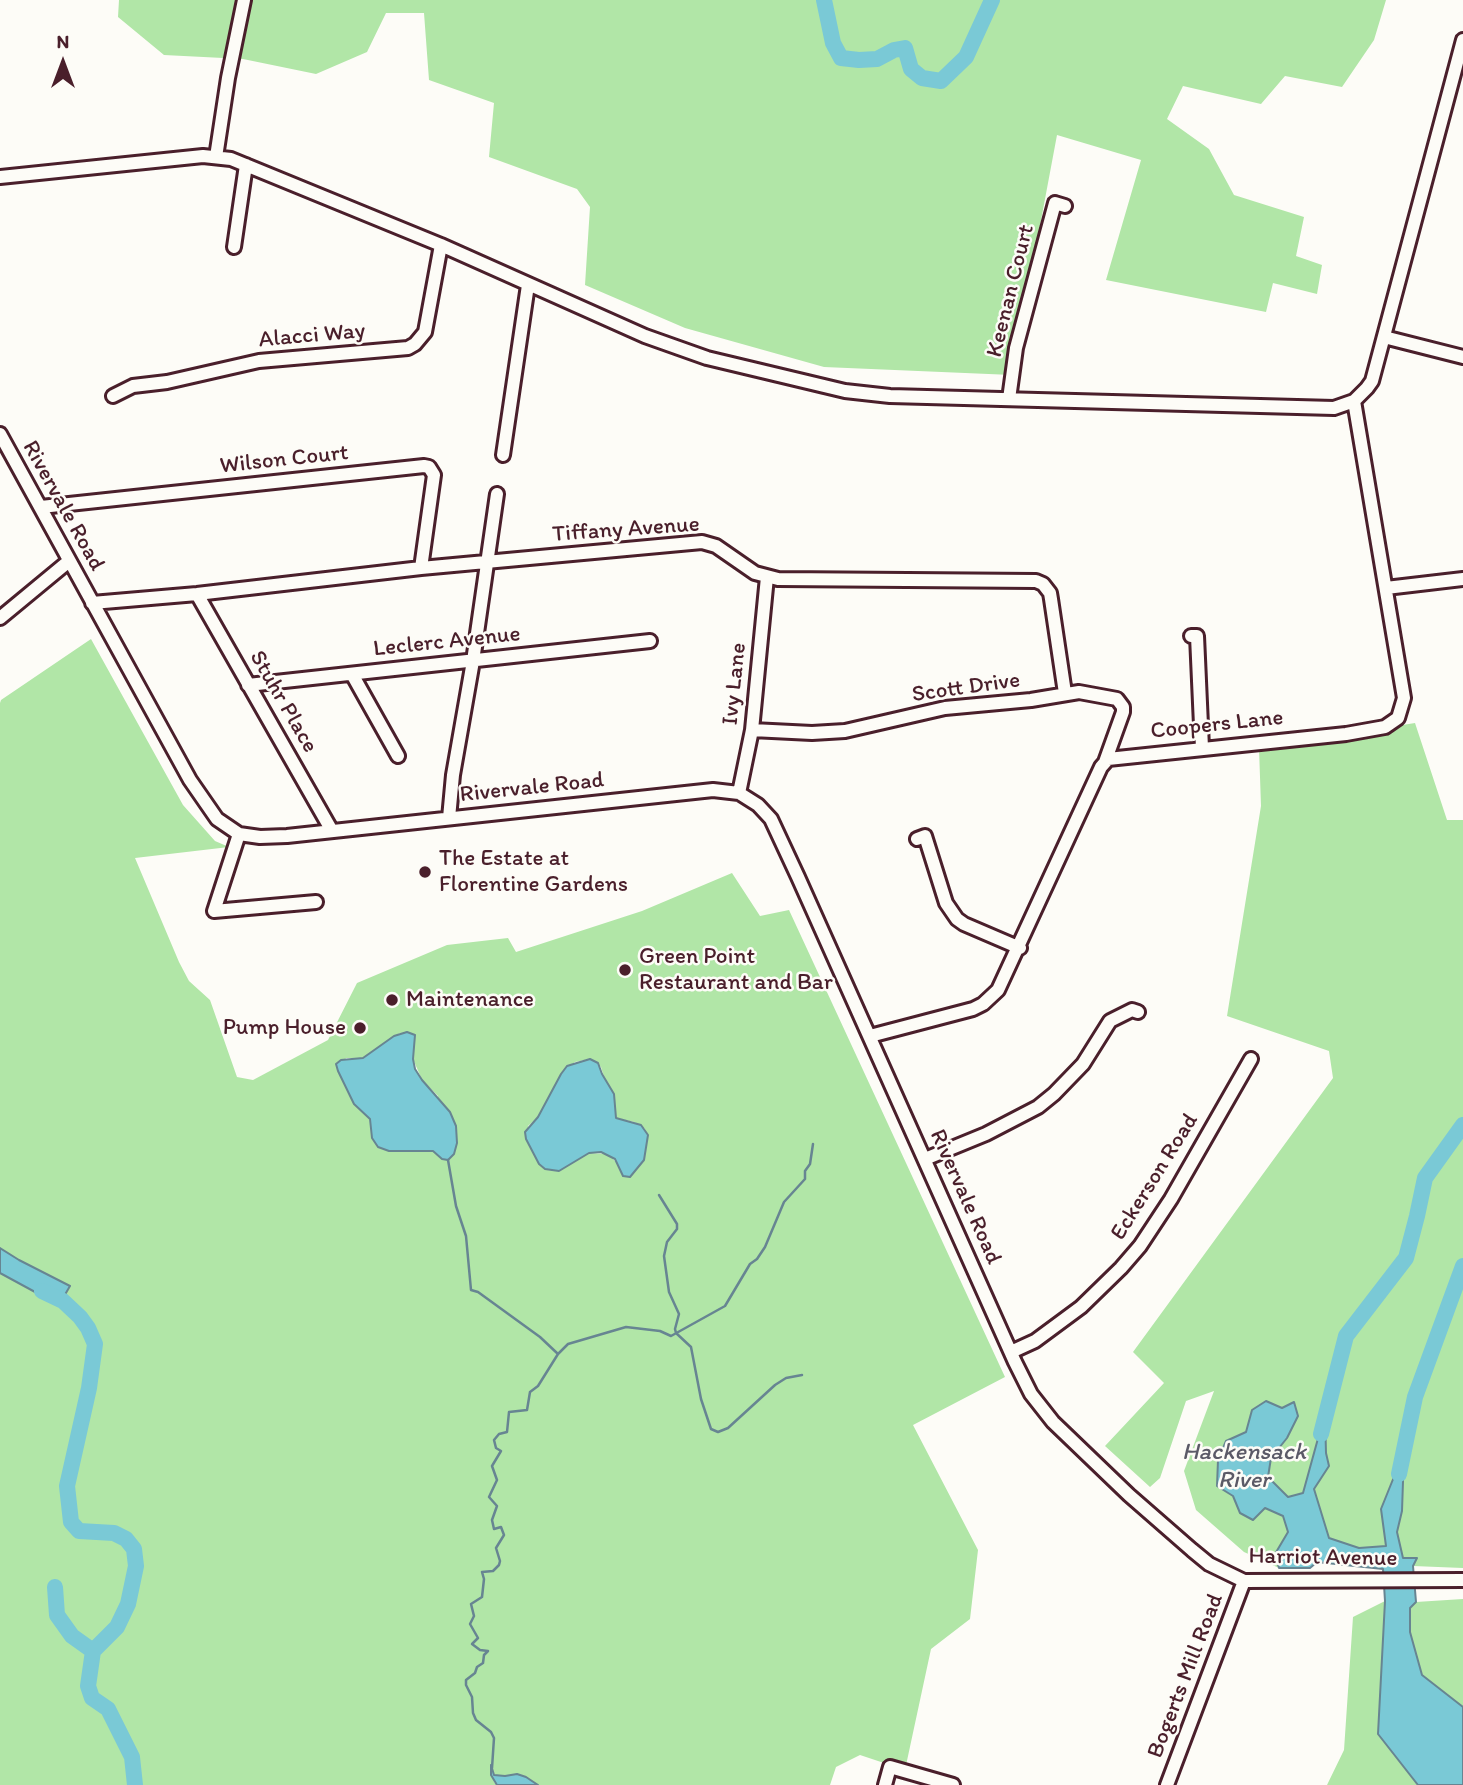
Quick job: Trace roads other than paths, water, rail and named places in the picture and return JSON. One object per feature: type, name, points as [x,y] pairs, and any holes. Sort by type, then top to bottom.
[{"type":"street","points":[[216,157],[244,0]]},
{"type":"street","points":[[0,177],[216,157],[246,164],[681,349],[817,386],[873,395],[1334,408],[1354,401],[1372,381],[1463,40]]},
{"type":"street","points":[[234,247],[246,164]]},
{"type":"street","name":"Keenan Court","points":[[1009,399],[1016,348],[1055,203],[1065,206]]},
{"type":"street","name":"Alacci Way","points":[[113,396],[133,386],[167,382],[258,361],[408,348],[421,339],[425,332],[440,245]]},
{"type":"street","points":[[503,455],[528,285]]},
{"type":"street","points":[[1384,337],[1463,357]]},
{"type":"street","name":"Coopers Lane","points":[[1104,762],[1114,757],[1346,734],[1391,724],[1402,712],[1404,698],[1354,401]]},
{"type":"street","name":"Rivervale Road","points":[[0,434],[190,780],[217,819],[239,834],[272,838],[702,790],[739,793],[758,805],[771,819],[984,1292]]},
{"type":"street","name":"Wilson Court","points":[[41,507],[424,466],[429,467],[434,475],[421,568]]},
{"type":"street","points":[[449,818],[453,775],[473,661],[497,494]]},
{"type":"street","name":"Tiffany Avenue","points":[[92,603],[702,542],[716,546],[755,573],[767,578],[1036,581],[1050,593],[1065,693]]},
{"type":"street","points":[[0,618],[69,561]]},
{"type":"street","name":"Ivy Lane","points":[[739,793],[752,730],[767,578]]},
{"type":"street","points":[[1386,588],[1463,579]]},
{"type":"street","name":"Stuhr Place","points":[[197,594],[332,831]]},
{"type":"street","points":[[1191,636],[1197,636],[1202,748]]},
{"type":"street","name":"Leclerc Avenue","points":[[248,685],[650,641]]},
{"type":"street","points":[[352,674],[398,756]]},
{"type":"street","name":"Scott Drive","points":[[752,730],[836,732],[945,708],[1031,700],[1065,693],[1091,693],[1116,699],[1121,702],[1124,712],[1104,762]]},
{"type":"street","points":[[870,1036],[963,1013],[983,1004],[1004,981],[1104,762]]},
{"type":"street","points":[[239,834],[214,911],[316,902]]},
{"type":"street","points":[[917,839],[925,836],[946,902],[957,919],[1020,948]]},
{"type":"street","points":[[925,1159],[986,1134],[1038,1107],[1062,1087],[1083,1064],[1110,1021],[1132,1010],[1138,1012]]},
{"type":"street","name":"Eckerson Road","points":[[1011,1352],[1035,1341],[1074,1313],[1102,1288],[1133,1253],[1171,1199],[1251,1059]]},
{"type":"street","name":"Harriot Avenue","points":[[984,1292],[1031,1394],[1061,1431],[1209,1564],[1244,1581],[1463,1580]]},
{"type":"street","name":"Bogerts Mill Road","points":[[1167,1785],[1244,1581]]},
{"type":"street","points":[[885,1785],[890,1768],[953,1785]]},
{"type":"water","points":[[407,1032],[415,1035],[415,1069],[450,1112],[456,1126],[457,1143],[454,1154],[448,1160],[442,1159],[433,1151],[389,1151],[378,1147],[372,1138],[370,1119],[354,1104],[338,1071],[336,1064],[341,1060],[363,1058],[394,1036]]},
{"type":"water","points":[[590,1059],[598,1063],[614,1094],[616,1118],[641,1125],[648,1135],[644,1160],[630,1177],[623,1176],[615,1159],[601,1152],[589,1153],[559,1171],[545,1169],[539,1164],[526,1139],[525,1132],[538,1117],[567,1066]]},
{"type":"water","points":[[0,1248],[70,1286],[59,1305],[0,1273]]},
{"type":"water","points":[[1266,1401],[1282,1408],[1294,1402],[1298,1416],[1287,1438],[1271,1458],[1268,1477],[1288,1497],[1303,1493],[1325,1413],[1329,1466],[1314,1489],[1329,1538],[1359,1548],[1386,1546],[1381,1509],[1404,1452],[1402,1511],[1397,1532],[1403,1558],[1417,1558],[1413,1566],[1416,1602],[1410,1608],[1410,1632],[1422,1675],[1463,1707],[1463,1785],[1418,1785],[1378,1734],[1385,1601],[1383,1569],[1317,1562],[1310,1568],[1279,1568],[1275,1554],[1288,1532],[1283,1516],[1265,1508],[1253,1520],[1240,1513],[1233,1496],[1217,1486],[1218,1460],[1226,1441],[1246,1432],[1252,1410]]},
{"type":"water","points":[[491,1765],[494,1775],[517,1774],[538,1785],[497,1785],[491,1775]]},
{"type":"waterway","name":"Hackensack River","points":[[824,0],[833,43],[841,58],[877,59],[894,50],[905,48],[911,69],[922,78],[941,81],[966,57],[992,0]]},
{"type":"waterway","name":"Hackensack River","points":[[1321,1434],[1346,1336],[1406,1258],[1425,1178],[1463,1125]]},
{"type":"waterway","points":[[492,1768],[494,1738],[491,1732],[476,1720],[466,1680],[483,1663],[484,1655],[488,1651],[480,1650],[472,1644],[478,1638],[470,1624],[474,1616],[471,1604],[482,1597],[482,1572],[493,1571],[499,1565],[496,1548],[504,1535],[501,1527],[494,1529],[492,1520],[497,1506],[489,1497],[497,1480],[492,1466],[501,1451],[496,1448],[494,1440],[499,1434],[507,1432],[509,1412],[527,1410],[530,1392],[538,1386],[558,1354],[568,1344],[626,1327],[660,1331],[671,1336],[725,1306],[750,1264],[765,1247],[784,1202],[805,1179],[813,1144]]},
{"type":"waterway","points":[[448,1160],[456,1206],[466,1236],[471,1290],[478,1292],[540,1337],[558,1354]]},
{"type":"waterway","points":[[659,1195],[677,1224],[677,1229],[667,1242],[664,1256],[669,1292],[679,1314],[675,1329],[691,1347],[701,1399],[711,1429],[718,1432],[728,1428],[775,1385],[786,1378],[802,1375]]},
{"type":"waterway","points":[[1399,1474],[1415,1397],[1463,1266]]},
{"type":"waterway","points":[[42,1291],[63,1301],[80,1317],[95,1344],[89,1388],[67,1486],[71,1522],[79,1531],[114,1533],[126,1539],[134,1549],[136,1566],[128,1604],[117,1627],[93,1651],[88,1686],[92,1698],[108,1709],[132,1757],[135,1785]]},
{"type":"waterway","points":[[55,1587],[57,1615],[72,1636],[93,1651]]},
{"type":"place","name":"The Estate at Florentine Gardens","points":[[425,872]]},
{"type":"place","name":"Green Point Restaurant and Bar","points":[[625,970]]},
{"type":"place","name":"Maintenance","points":[[392,1000]]},
{"type":"place","name":"Pump House","points":[[360,1028]]}]
